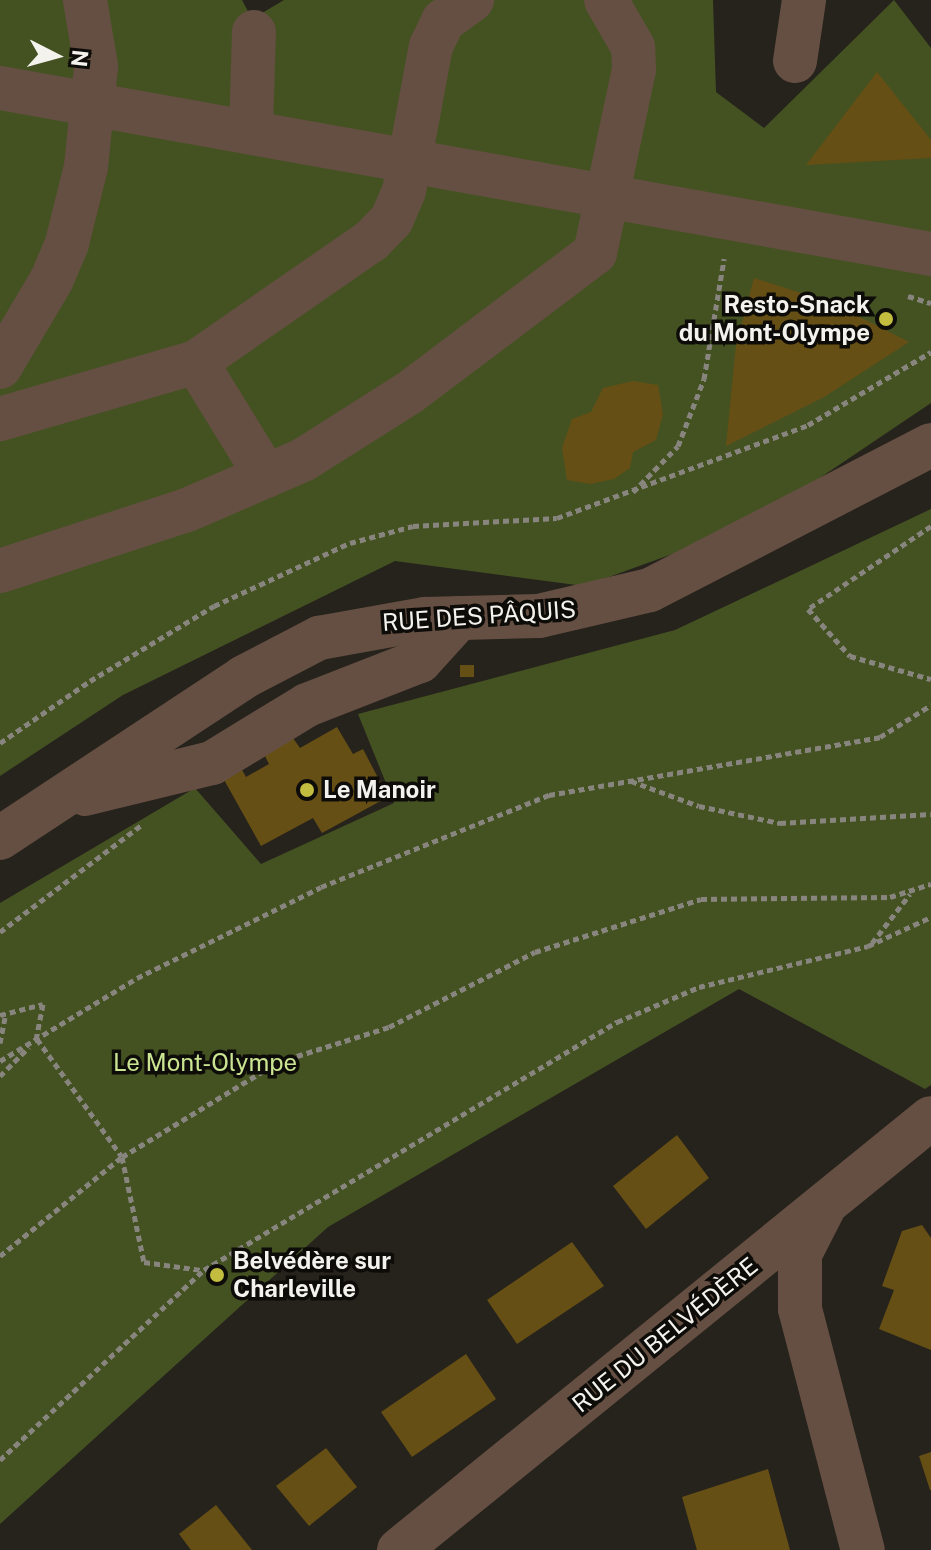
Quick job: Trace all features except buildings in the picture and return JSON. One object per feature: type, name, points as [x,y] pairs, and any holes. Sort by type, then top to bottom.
[{"type":"street","points":[[0,367],[34,315],[67,243],[96,104],[96,66],[85,0]]},
{"type":"street","points":[[0,419],[196,362],[371,241],[392,219],[411,158],[431,46],[443,21],[472,0]]},
{"type":"street","points":[[0,571],[187,510],[303,460],[409,393],[595,253],[612,194],[634,70],[633,47],[606,0]]},
{"type":"street","points":[[795,61],[804,0]]},
{"type":"street","points":[[251,131],[254,32]]},
{"type":"street","points":[[0,88],[411,158],[931,254]]},
{"type":"street","points":[[196,362],[266,476]]},
{"type":"street","name":"RUE DES PÂQUIS","points":[[0,838],[244,677],[319,638],[370,625],[539,616],[650,590],[931,445]]},
{"type":"street","points":[[55,801],[212,763],[307,705],[420,661],[459,618]]},
{"type":"street","name":"RUE DU BELVÉDÈRE","points":[[399,1550],[931,1118]]},
{"type":"street","points":[[825,1203],[800,1254],[800,1309],[863,1550]]},
{"type":"path","points":[[633,493],[678,446],[704,379],[731,217]]},
{"type":"path","points":[[0,743],[90,681],[214,606],[350,543],[413,526],[557,518],[633,493],[808,425],[931,352]]},
{"type":"path","points":[[931,526],[808,609],[850,656],[931,679]]},
{"type":"path","points":[[0,1061],[137,978],[321,887],[549,795],[880,737],[931,705]]},
{"type":"path","points":[[630,781],[699,806],[780,823],[931,814]]},
{"type":"path","points":[[0,932],[36,900],[146,822]]},
{"type":"path","points":[[0,1256],[122,1157],[278,1062],[389,1027],[535,952],[701,899],[910,894],[931,884]]},
{"type":"path","points":[[868,946],[910,894]]},
{"type":"path","points":[[0,1460],[204,1270],[617,1022],[699,987],[868,946],[931,917]]},
{"type":"path","points":[[0,1043],[2,1016],[43,1004],[37,1039],[0,1076]]},
{"type":"path","points":[[37,1039],[122,1157],[144,1262],[204,1270]]},
{"type":"green space","points":[[0,0],[242,0],[252,19],[284,0],[713,0],[716,92],[764,128],[894,0],[931,48],[931,403],[747,527],[584,586],[395,561],[123,695],[0,776]]},
{"type":"green space","name":"Le Mont-Olympe","points":[[931,509],[931,1085],[925,1089],[739,989],[328,1227],[0,1524],[0,903],[195,788],[261,864],[394,803],[358,714],[675,630]]},
{"type":"place","name":"Resto-Snack du Mont-Olympe","points":[[886,319]]},
{"type":"place","name":"Le Manoir","points":[[307,790]]},
{"type":"place","name":"Belvédère sur Charleville","points":[[217,1275]]}]
